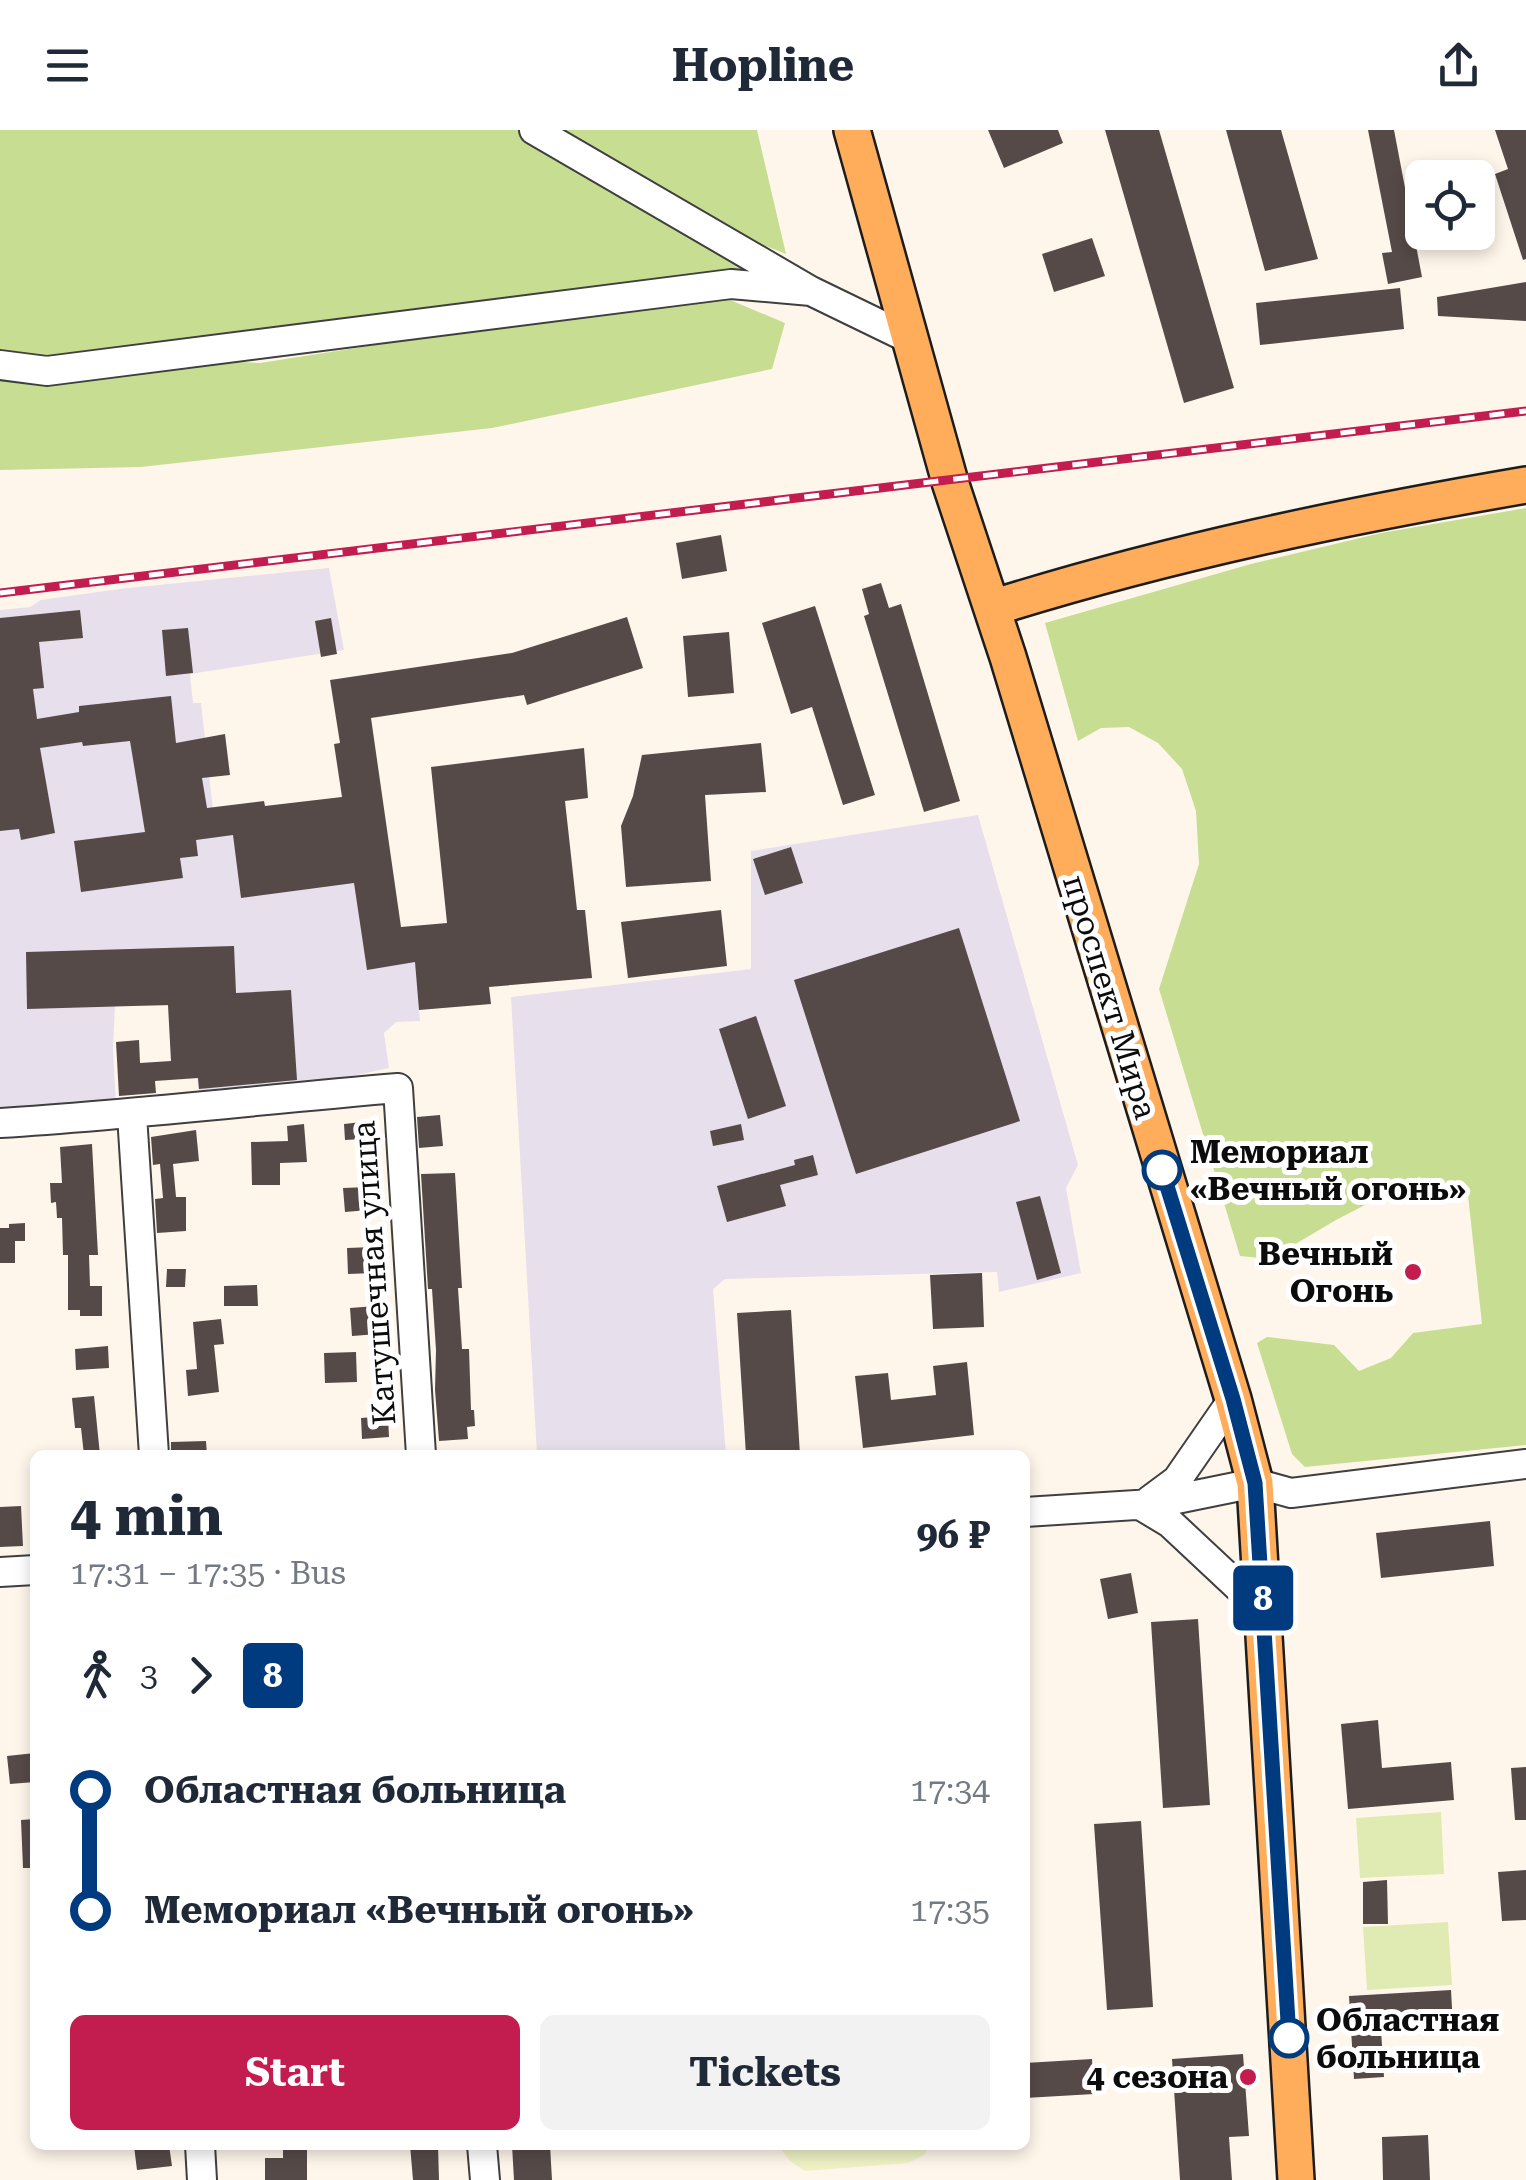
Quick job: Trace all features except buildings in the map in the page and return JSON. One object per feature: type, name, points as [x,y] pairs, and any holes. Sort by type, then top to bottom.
[{"type":"main road","name":"проспект Мира","points":[[852,130],[950,482],[992,608],[1233,1399],[1255,1483],[1296,2180]]},
{"type":"main road","points":[[992,608],[1245,537],[1526,485]]},
{"type":"street","points":[[534,130],[812,291],[912,340]]},
{"type":"street","points":[[0,365],[47,371],[732,284],[812,291]]},
{"type":"street","name":"Катушечная улица","points":[[132,1115],[398,1088],[421,1450]]},
{"type":"street","points":[[0,1123],[132,1115],[154,1450]]},
{"type":"street","points":[[1140,1504],[1168,1490],[1177,1480],[1233,1399]]},
{"type":"street","points":[[1030,1512],[1140,1504],[1255,1483],[1291,1493],[1526,1464]]},
{"type":"street","points":[[1140,1504],[1170,1523],[1264,1611]]},
{"type":"street","points":[[0,1572],[30,1570]]},
{"type":"street","points":[[200,2150],[202,2180]]},
{"type":"street","points":[[483,2150],[486,2180]]},
{"type":"shaded area","points":[[329,568],[344,650],[190,674],[193,703],[201,703],[216,836],[340,816],[338,797],[350,796],[371,965],[420,959],[424,1009],[419,1010],[420,1021],[396,1022],[384,1033],[389,1068],[297,1088],[199,1095],[190,1006],[115,1006],[116,1107],[0,1117],[0,610],[119,589]]},
{"type":"shaded area","points":[[978,815],[1078,1165],[1066,1188],[1081,1273],[999,1292],[997,1272],[725,1279],[713,1289],[726,1450],[537,1450],[511,997],[751,969],[751,851]]},
{"type":"green space","points":[[0,130],[519,130],[767,274],[45,363],[0,358]]},
{"type":"green space","points":[[561,130],[757,130],[786,254],[743,237]]},
{"type":"green space","points":[[711,292],[785,323],[772,369],[492,428],[141,467],[0,470],[0,378],[196,360],[260,363]]},
{"type":"green space","points":[[1526,508],[1526,1445],[1305,1467],[1292,1454],[1257,1343],[1267,1337],[1334,1345],[1359,1371],[1391,1358],[1413,1333],[1482,1324],[1468,1195],[1419,1177],[1270,1259],[1240,1256],[1159,989],[1199,864],[1196,811],[1182,769],[1158,743],[1129,727],[1101,728],[1078,741],[1045,623],[1251,564],[1381,533]]},
{"type":"green space","points":[[1441,1812],[1444,1874],[1360,1878],[1356,1818]]},
{"type":"green space","points":[[1448,1922],[1452,1985],[1367,1990],[1363,1927]]},
{"type":"green space","points":[[782,2150],[927,2150],[908,2163],[805,2171]]},
{"type":"railway","points":[[0,593],[1526,411]]},
{"type":"bus line","name":"8","points":[[1162,1170],[1255,1483],[1289,2038]]},
{"type":"place","name":"Мемориал «Вечный огонь»","points":[[1162,1170]]},
{"type":"place","name":"Вечный Огонь","points":[[1413,1272]]},
{"type":"place","name":"Областная больница","points":[[1289,2038]]},
{"type":"place","name":"4 сезона","points":[[1248,2077]]}]
